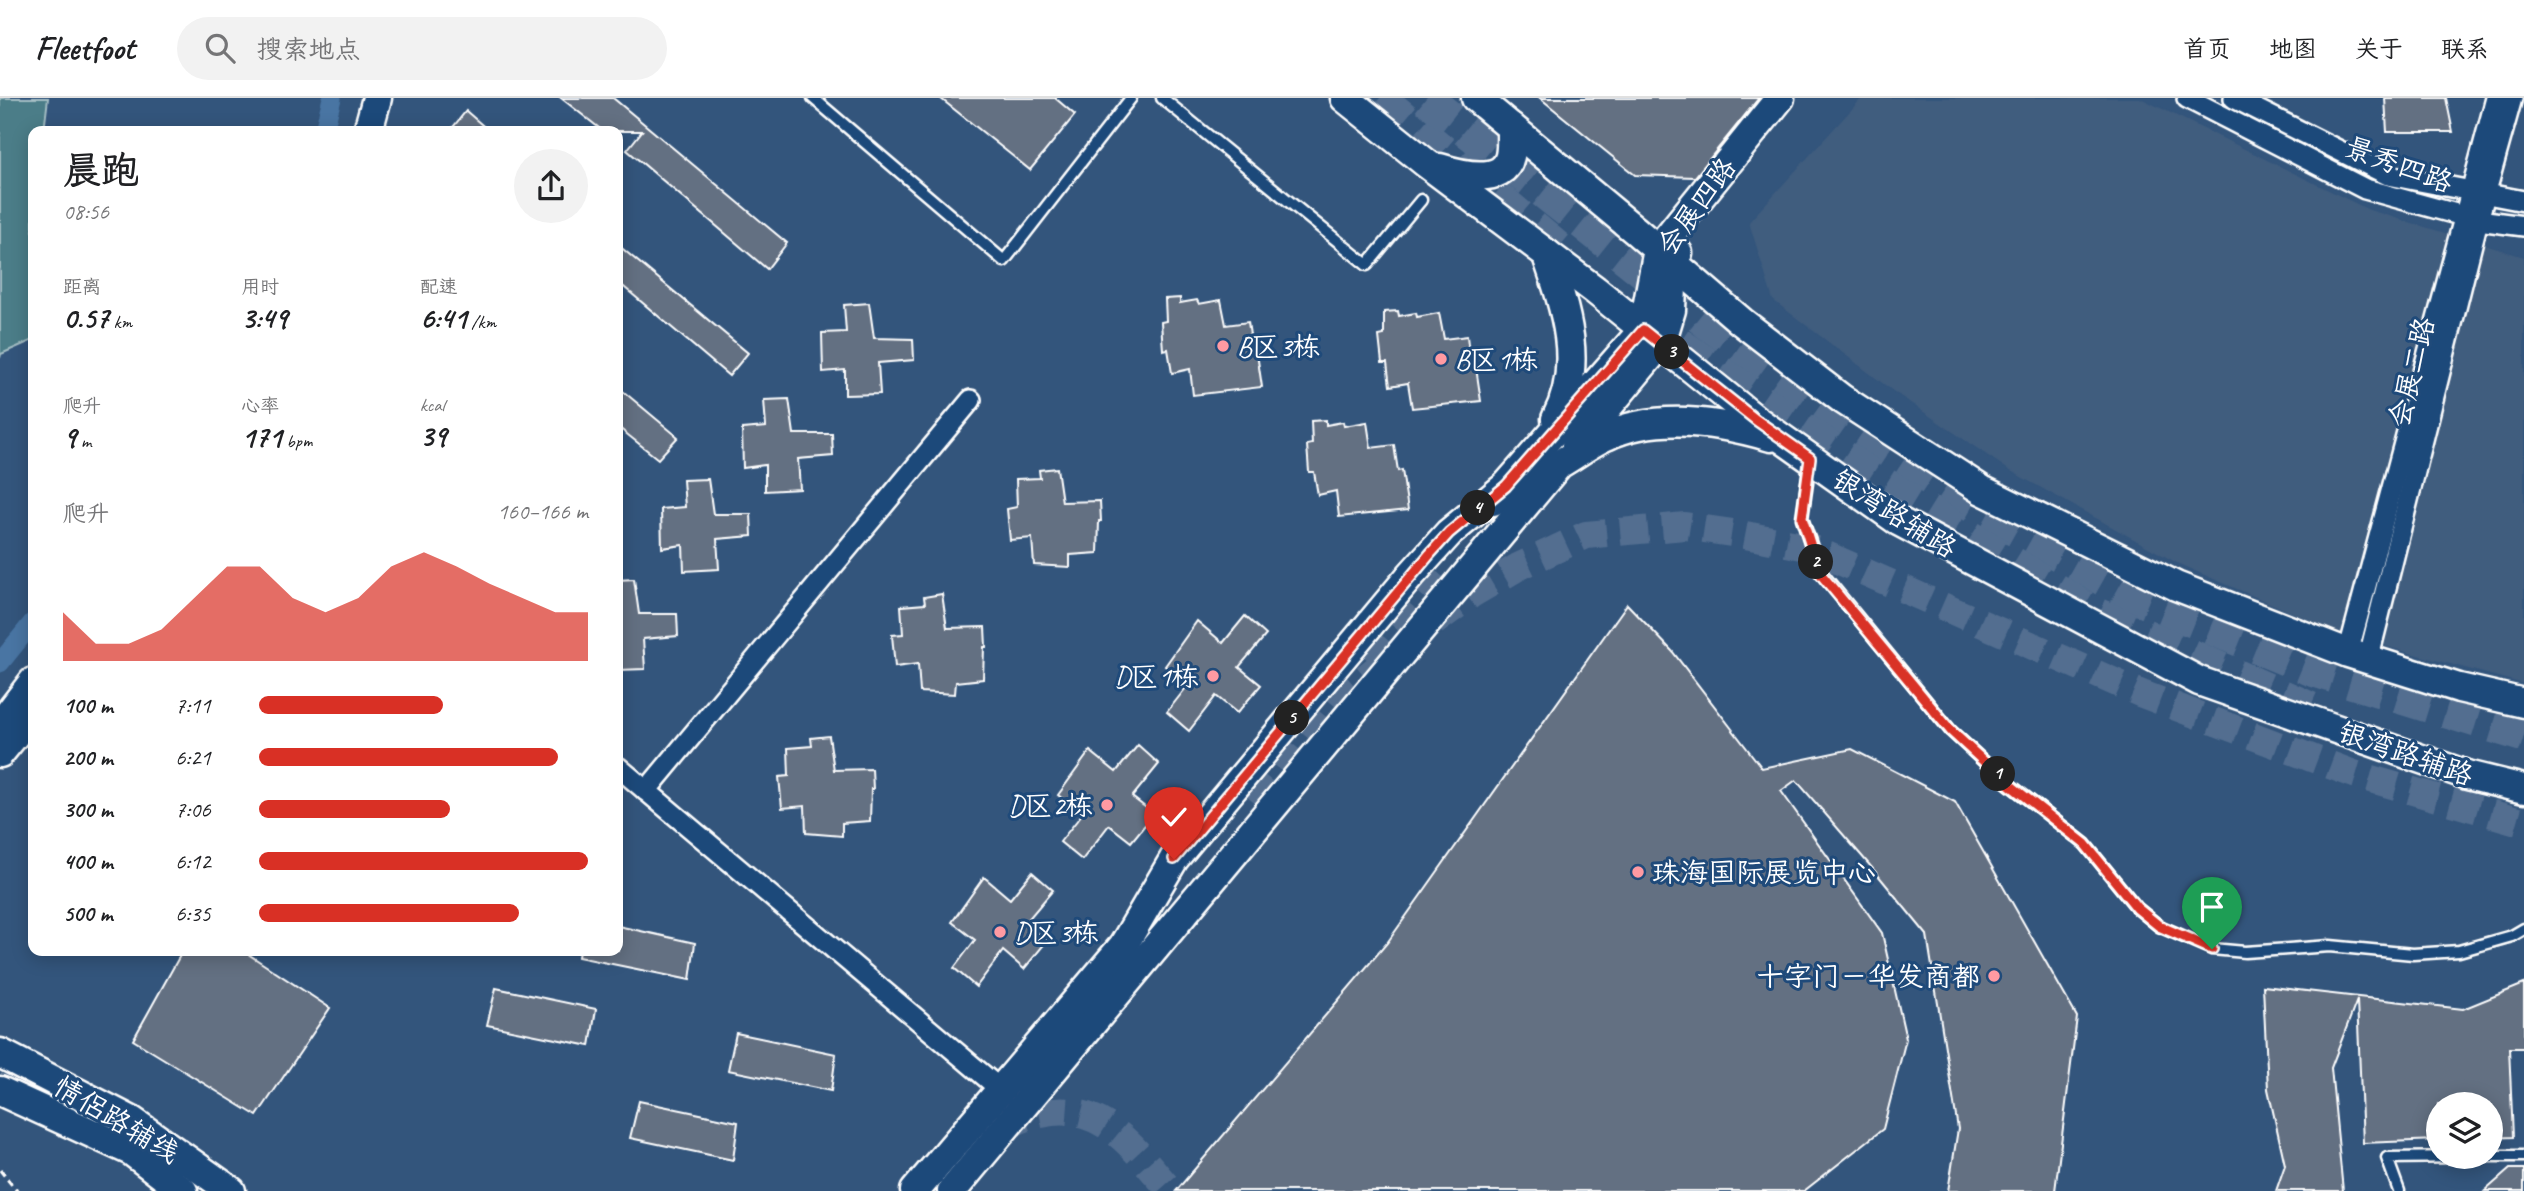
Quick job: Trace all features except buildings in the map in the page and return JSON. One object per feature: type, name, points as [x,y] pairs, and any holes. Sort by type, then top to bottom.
[{"type":"main road","points":[[369,126],[377,98]]},
{"type":"main road","points":[[386,126],[394,98]]},
{"type":"main road","name":"银湾路辅路","points":[[1345,98],[1756,420],[1900,522],[2200,681],[2468,775],[2524,789]]},
{"type":"main road","points":[[1476,98],[1742,323],[1842,399],[1982,490],[2176,586],[2358,657],[2459,688],[2524,703]]},
{"type":"main road","name":"会展四路","points":[[1665,256],[1780,98]]},
{"type":"main road","name":"会展四路","points":[[1665,256],[1802,98]]},
{"type":"main road","points":[[1426,163],[1457,173],[1480,176],[1501,171],[1510,159],[1511,127]]},
{"type":"main road","points":[[1545,440],[1563,405],[1572,373],[1572,346],[1561,297],[1546,253]]},
{"type":"main road","points":[[952,1191],[1559,464],[1671,310],[1665,256]]},
{"type":"main road","points":[[1434,569],[1545,440],[1652,336]]},
{"type":"main road","points":[[1559,464],[1606,435],[1636,426],[1663,422],[1715,423],[1799,450]]},
{"type":"main road","points":[[915,1191],[1123,946],[1135,930],[1174,859],[1430,554],[1449,533],[1506,486]]},
{"type":"main road","points":[[0,725],[28,689]]},
{"type":"main road","points":[[0,753],[28,718]]},
{"type":"main road","name":"情侣路辅线","points":[[0,1054],[132,1121],[231,1191]]},
{"type":"main road","name":"情侣路辅线","points":[[0,1091],[131,1151],[183,1191]]},
{"type":"street","name":"景秀四路","points":[[2187,98],[2365,188],[2471,218],[2524,226]]},
{"type":"street","name":"景秀四路","points":[[2234,98],[2388,175],[2524,201]]},
{"type":"street","name":"会展二路","points":[[2478,193],[2496,98]]},
{"type":"street","name":"会展二路","points":[[2358,657],[2471,218],[2512,98]]},
{"type":"street","points":[[646,791],[971,400]]},
{"type":"street","points":[[623,771],[1001,1090]]},
{"type":"lane","points":[[813,98],[1004,261],[1131,98]]},
{"type":"lane","points":[[1161,98],[1367,265],[1421,200]]},
{"type":"lane","points":[[1799,450],[1802,518],[1819,572],[1951,731],[2005,781],[2085,844],[2137,908],[2159,926],[2212,949],[2245,952],[2330,946],[2413,954],[2459,951],[2512,936],[2524,929]]},
{"type":"lane","points":[[2503,1156],[2524,1156]]},
{"type":"lane","points":[[2399,1191],[2387,1158],[2426,1157]]},
{"type":"path","points":[[0,1170],[17,1191]]},
{"type":"shaded area","points":[[1862,98],[2140,98],[2369,210],[2524,257],[2524,684],[2344,635],[2179,564],[2009,470],[1893,391],[1773,300],[1749,222]]},
{"type":"green space","points":[[0,98],[48,98],[45,126],[28,126],[28,342],[1,354],[0,358]]},
{"type":"waterway","points":[[325,126],[332,98]]},
{"type":"waterway","points":[[0,663],[28,628]]},
{"type":"tunnel","points":[[1380,98],[1563,252]]},
{"type":"tunnel","points":[[1426,98],[1712,327],[1859,432],[1963,501],[2136,598],[2312,670],[2524,736]]},
{"type":"tunnel","points":[[1679,344],[1883,483],[2093,612],[2310,708]]},
{"type":"tunnel","points":[[1434,622],[1472,594],[1518,567],[1586,535],[1685,526],[1745,535],[1808,547],[2142,694],[2354,774],[2524,823]]},
{"type":"tunnel","points":[[1362,655],[1435,569]]},
{"type":"tunnel","points":[[1257,805],[1348,692],[1386,661]]},
{"type":"tunnel","points":[[1001,1130],[1010,1124],[1041,1114],[1082,1114],[1100,1121],[1115,1132],[1171,1191]]},
{"type":"place","name":"B区3栋","points":[[1223,346]]},
{"type":"place","name":"B区1栋","points":[[1441,359]]},
{"type":"place","name":"D区1栋","points":[[1213,676]]},
{"type":"place","name":"D区2栋","points":[[1107,805]]},
{"type":"place","name":"珠海国际展览中心","points":[[1638,872]]},
{"type":"place","name":"D区3栋","points":[[1000,932]]},
{"type":"place","name":"十字门－华发商都","points":[[1994,976]]},
{"type":"route","points":[[1174,859],[1430,554],[1449,533],[1506,486],[1643,330],[1756,420],[1810,458],[1802,518],[1819,572],[1951,731],[2005,781],[2085,844],[2137,908],[2159,926],[2212,949]]}]
